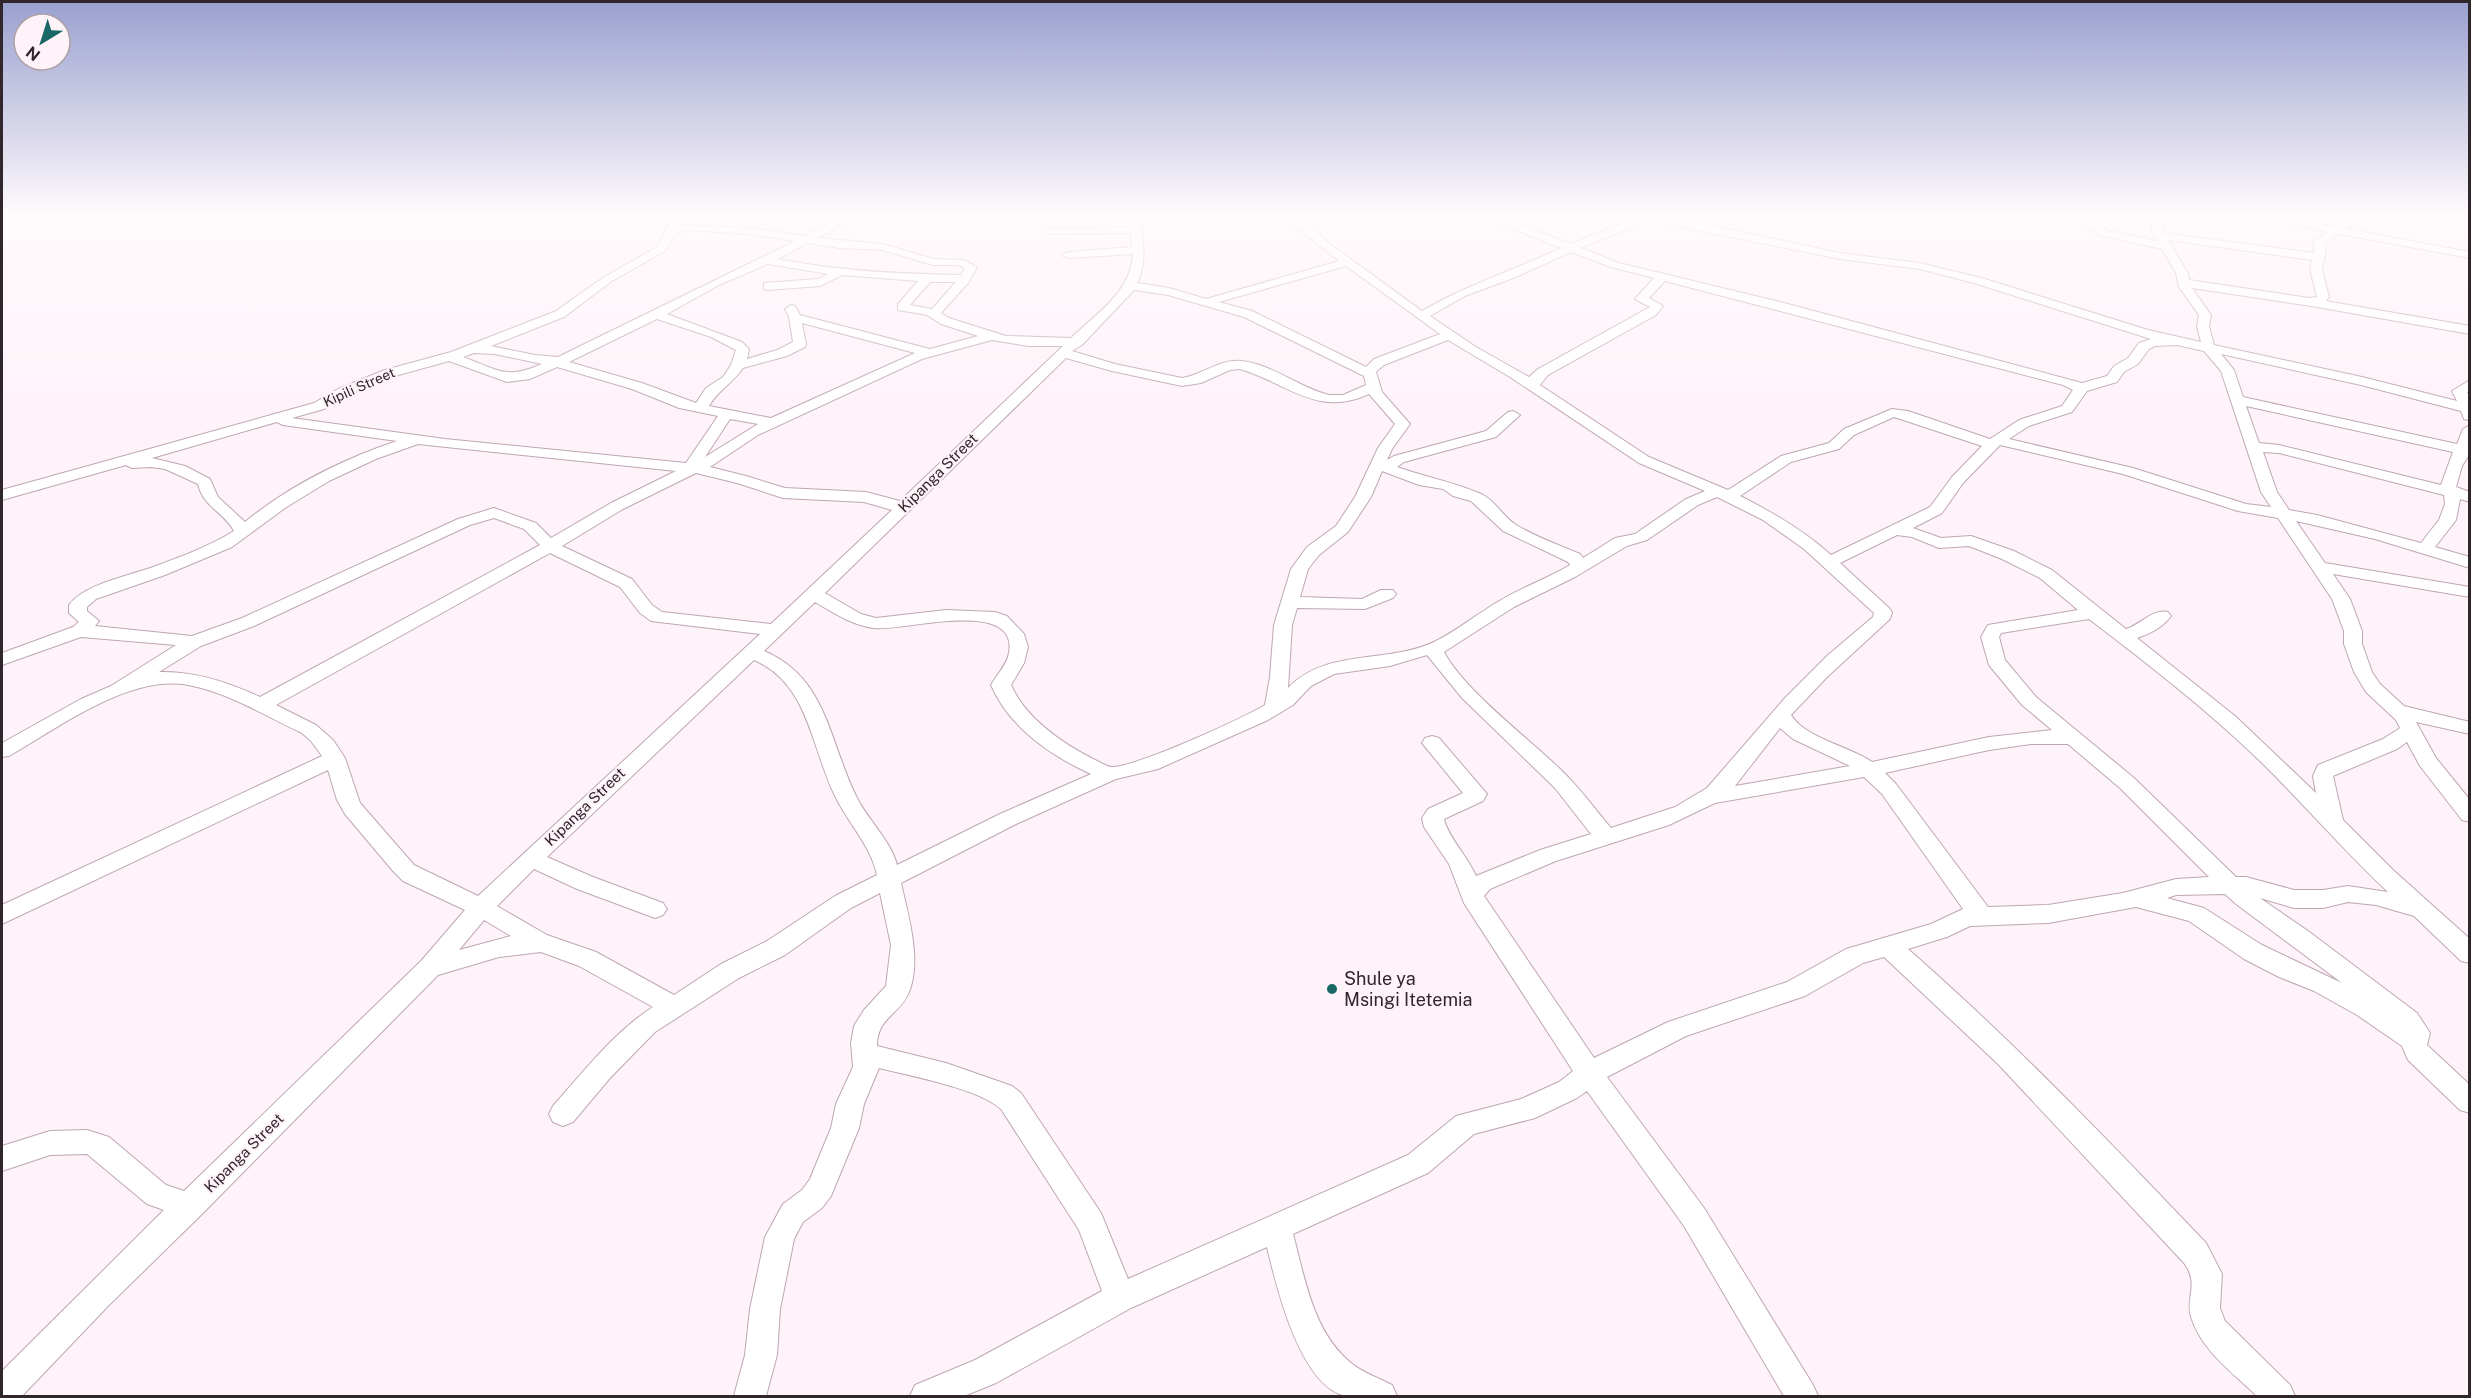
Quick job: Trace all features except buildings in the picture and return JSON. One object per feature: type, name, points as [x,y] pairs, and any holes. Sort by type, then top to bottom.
[{"type":"street","name":"Kipili Street","points":[[2,495],[319,405],[345,391],[390,373],[472,349],[566,310],[606,280]]},
{"type":"street","points":[[448,357],[507,378],[525,376],[627,330],[720,280]]},
{"type":"street","points":[[768,286],[824,280]]},
{"type":"street","points":[[925,280],[901,306],[934,314],[945,321],[1016,342],[1070,347],[1112,367],[1182,382],[1196,380],[1228,366],[1241,365],[1334,399],[1351,397],[1371,381]]},
{"type":"street","points":[[934,314],[964,280]]},
{"type":"street","name":"Kipanga Street","points":[[2,1394],[97,1296],[191,1206],[430,968],[481,907],[905,507],[971,440],[1070,347],[1135,280]]},
{"type":"street","points":[[1208,302],[1284,280]]},
{"type":"street","points":[[1372,280],[1450,336],[1644,460],[1723,494],[1769,517],[1810,545],[1881,608],[1884,615],[1811,681],[1722,786],[1709,797],[1667,817],[1556,852],[1482,883],[1472,892]]},
{"type":"street","points":[[1420,316],[1461,293],[1497,280]]},
{"type":"street","points":[[1533,387],[1534,380],[1543,372],[1652,312],[1657,306],[1641,299],[1659,280]]},
{"type":"street","points":[[1671,280],[1781,306],[2068,382],[2081,388],[2112,379],[2119,369],[2133,361],[2143,346],[2183,342]]},
{"type":"street","points":[[1978,280],[2145,333],[2362,381],[2469,409]]},
{"type":"street","points":[[2314,303],[2319,302],[2323,297],[2319,280]]},
{"type":"street","points":[[2183,283],[2469,330]]},
{"type":"street","points":[[2183,283],[2205,315],[2203,326],[2209,349],[2227,370],[2235,388],[2237,400],[2269,492],[2341,599],[2353,631],[2353,644],[2362,672],[2380,696],[2398,711],[2411,729],[2427,761],[2469,815]]},
{"type":"street","points":[[1131,286],[1169,292],[1265,320],[1371,381],[1403,423],[1382,466],[1342,529],[1313,551],[1300,569],[1283,625],[1280,677],[1274,709]]},
{"type":"street","points":[[738,365],[782,353],[798,345],[800,341],[793,313],[928,352]]},
{"type":"street","points":[[654,314],[740,346],[744,352],[728,380],[711,391],[700,409]]},
{"type":"street","points":[[259,705],[550,546],[617,506],[693,469],[742,438],[928,352],[992,336]]},
{"type":"street","points":[[1371,381],[1369,371],[1379,362],[1450,336]]},
{"type":"street","points":[[472,349],[489,349],[539,361],[561,360]]},
{"type":"street","points":[[561,360],[561,364],[637,386],[684,405],[773,423]]},
{"type":"street","points":[[2426,548],[2443,527],[2451,511],[2452,492],[2448,487],[2449,476],[2463,450],[2469,429],[2469,409],[2459,391],[2469,384]]},
{"type":"street","points":[[1829,562],[1940,507],[1957,480],[1995,443],[2024,423],[2067,409],[2074,402],[2081,388]]},
{"type":"street","points":[[2237,400],[2463,450]]},
{"type":"street","points":[[563,1114],[601,1070],[646,1025],[672,1006],[730,971],[776,948],[843,902],[1008,819],[1110,774],[1151,764],[1274,709],[1287,701],[1304,682],[1329,669],[1390,660],[1437,647],[1508,603],[1621,542],[1647,534],[1692,502],[1723,494],[1786,459],[1834,446],[1849,432],[1892,412],[1995,443],[2106,465],[2244,507],[2283,513],[2426,548],[2469,563]]},
{"type":"street","points":[[693,469],[727,413]]},
{"type":"street","points":[[1382,466],[1399,459],[1491,434],[1513,415]]},
{"type":"street","points":[[260,422],[293,421],[445,442],[693,469],[741,479],[783,493],[866,497],[881,503],[905,507]]},
{"type":"street","points":[[2,659],[78,631],[90,621],[78,613],[78,604],[82,600],[226,543],[265,513],[303,491],[381,452],[422,438]]},
{"type":"street","points":[[2255,447],[2279,449],[2469,497]]},
{"type":"street","points":[[62,477],[137,462],[170,466],[186,471],[205,482],[208,497],[227,513],[243,532]]},
{"type":"street","points":[[1382,466],[1424,482],[1447,485],[1459,493],[1477,498],[1509,528],[1574,558],[1580,566]]},
{"type":"street","points":[[2,751],[118,689],[194,642],[248,622],[488,513],[507,516],[530,526],[550,546],[626,583],[646,609],[657,617],[774,630]]},
{"type":"street","points":[[1895,530],[1916,533],[1939,543],[1965,540],[2008,555],[2046,574],[2122,636],[2169,670],[2228,720],[2469,954]]},
{"type":"street","points":[[2319,567],[2355,571],[2469,592]]},
{"type":"street","points":[[814,594],[855,618],[876,623],[946,615],[995,617],[1001,620],[1014,632],[1019,648],[1015,662],[1000,685],[1006,701],[1051,741],[1093,768],[1110,774]]},
{"type":"street","points":[[1290,602],[1365,604],[1387,594]]},
{"type":"street","points":[[2094,614],[1994,629],[1990,637],[1996,661],[2029,701],[2127,783],[2244,898],[2300,937],[2408,1020],[2417,1033],[2415,1043],[2417,1052],[2469,1102]]},
{"type":"street","points":[[2122,636],[2144,630],[2162,616]]},
{"type":"street","points":[[78,631],[194,642]]},
{"type":"street","points":[[1437,647],[1435,653],[1444,666],[1497,722],[1557,778],[1606,837]]},
{"type":"street","points":[[750,1396],[761,1354],[765,1309],[780,1237],[793,1213],[812,1199],[821,1187],[845,1128],[850,1104],[866,1067],[864,1043],[867,1026],[898,990],[903,945],[892,894],[891,878],[885,861],[846,797],[816,716],[797,682],[772,661],[751,652]]},
{"type":"street","points":[[118,689],[148,679],[176,676],[210,684],[259,705],[321,738],[335,758],[348,802],[401,867],[411,875],[481,907],[542,943],[562,949],[631,981],[672,1006]]},
{"type":"street","points":[[2398,711],[2469,728]]},
{"type":"street","points":[[1781,714],[1788,727],[1849,757],[1867,769],[1889,789],[1981,915]]},
{"type":"street","points":[[2333,824],[2323,776],[2325,770],[2390,744],[2411,729]]},
{"type":"street","points":[[1709,797],[2041,736],[2073,738]]},
{"type":"street","points":[[1432,743],[1476,794],[1436,814],[1434,818],[1435,827],[1459,862],[1472,892],[1473,902],[1589,1073],[1694,1217],[1802,1396]]},
{"type":"street","points":[[2,915],[278,787],[335,758]]},
{"type":"street","points":[[532,859],[585,883],[655,909]]},
{"type":"street","points":[[926,1396],[985,1372],[1120,1299],[1418,1164],[1466,1124],[1525,1110],[1568,1090],[1589,1073],[1677,1029],[1796,989],[1855,956],[1939,931],[1966,917],[2038,915],[2095,907],[2175,887],[2230,885],[2246,885],[2294,899],[2323,899],[2348,894],[2376,897],[2422,910]]},
{"type":"street","points":[[2135,898],[2196,914],[2263,958],[2323,984],[2366,1008],[2415,1043]]},
{"type":"street","points":[[430,968],[514,945],[542,943]]},
{"type":"street","points":[[1888,946],[1990,1038],[2082,1131],[2195,1253],[2207,1275],[2203,1308],[2207,1322],[2214,1332],[2279,1396]]},
{"type":"street","points":[[866,1054],[946,1074],[1003,1094],[1011,1101],[1091,1223],[1120,1299]]},
{"type":"street","points":[[2,1159],[59,1142],[91,1143],[99,1146],[158,1195],[191,1206]]},
{"type":"street","points":[[1276,1229],[1295,1300],[1318,1352],[1341,1376],[1381,1396]]},
{"type":"place","name":"Shule ya Msingi Itetemia","points":[[1332,989]]}]
